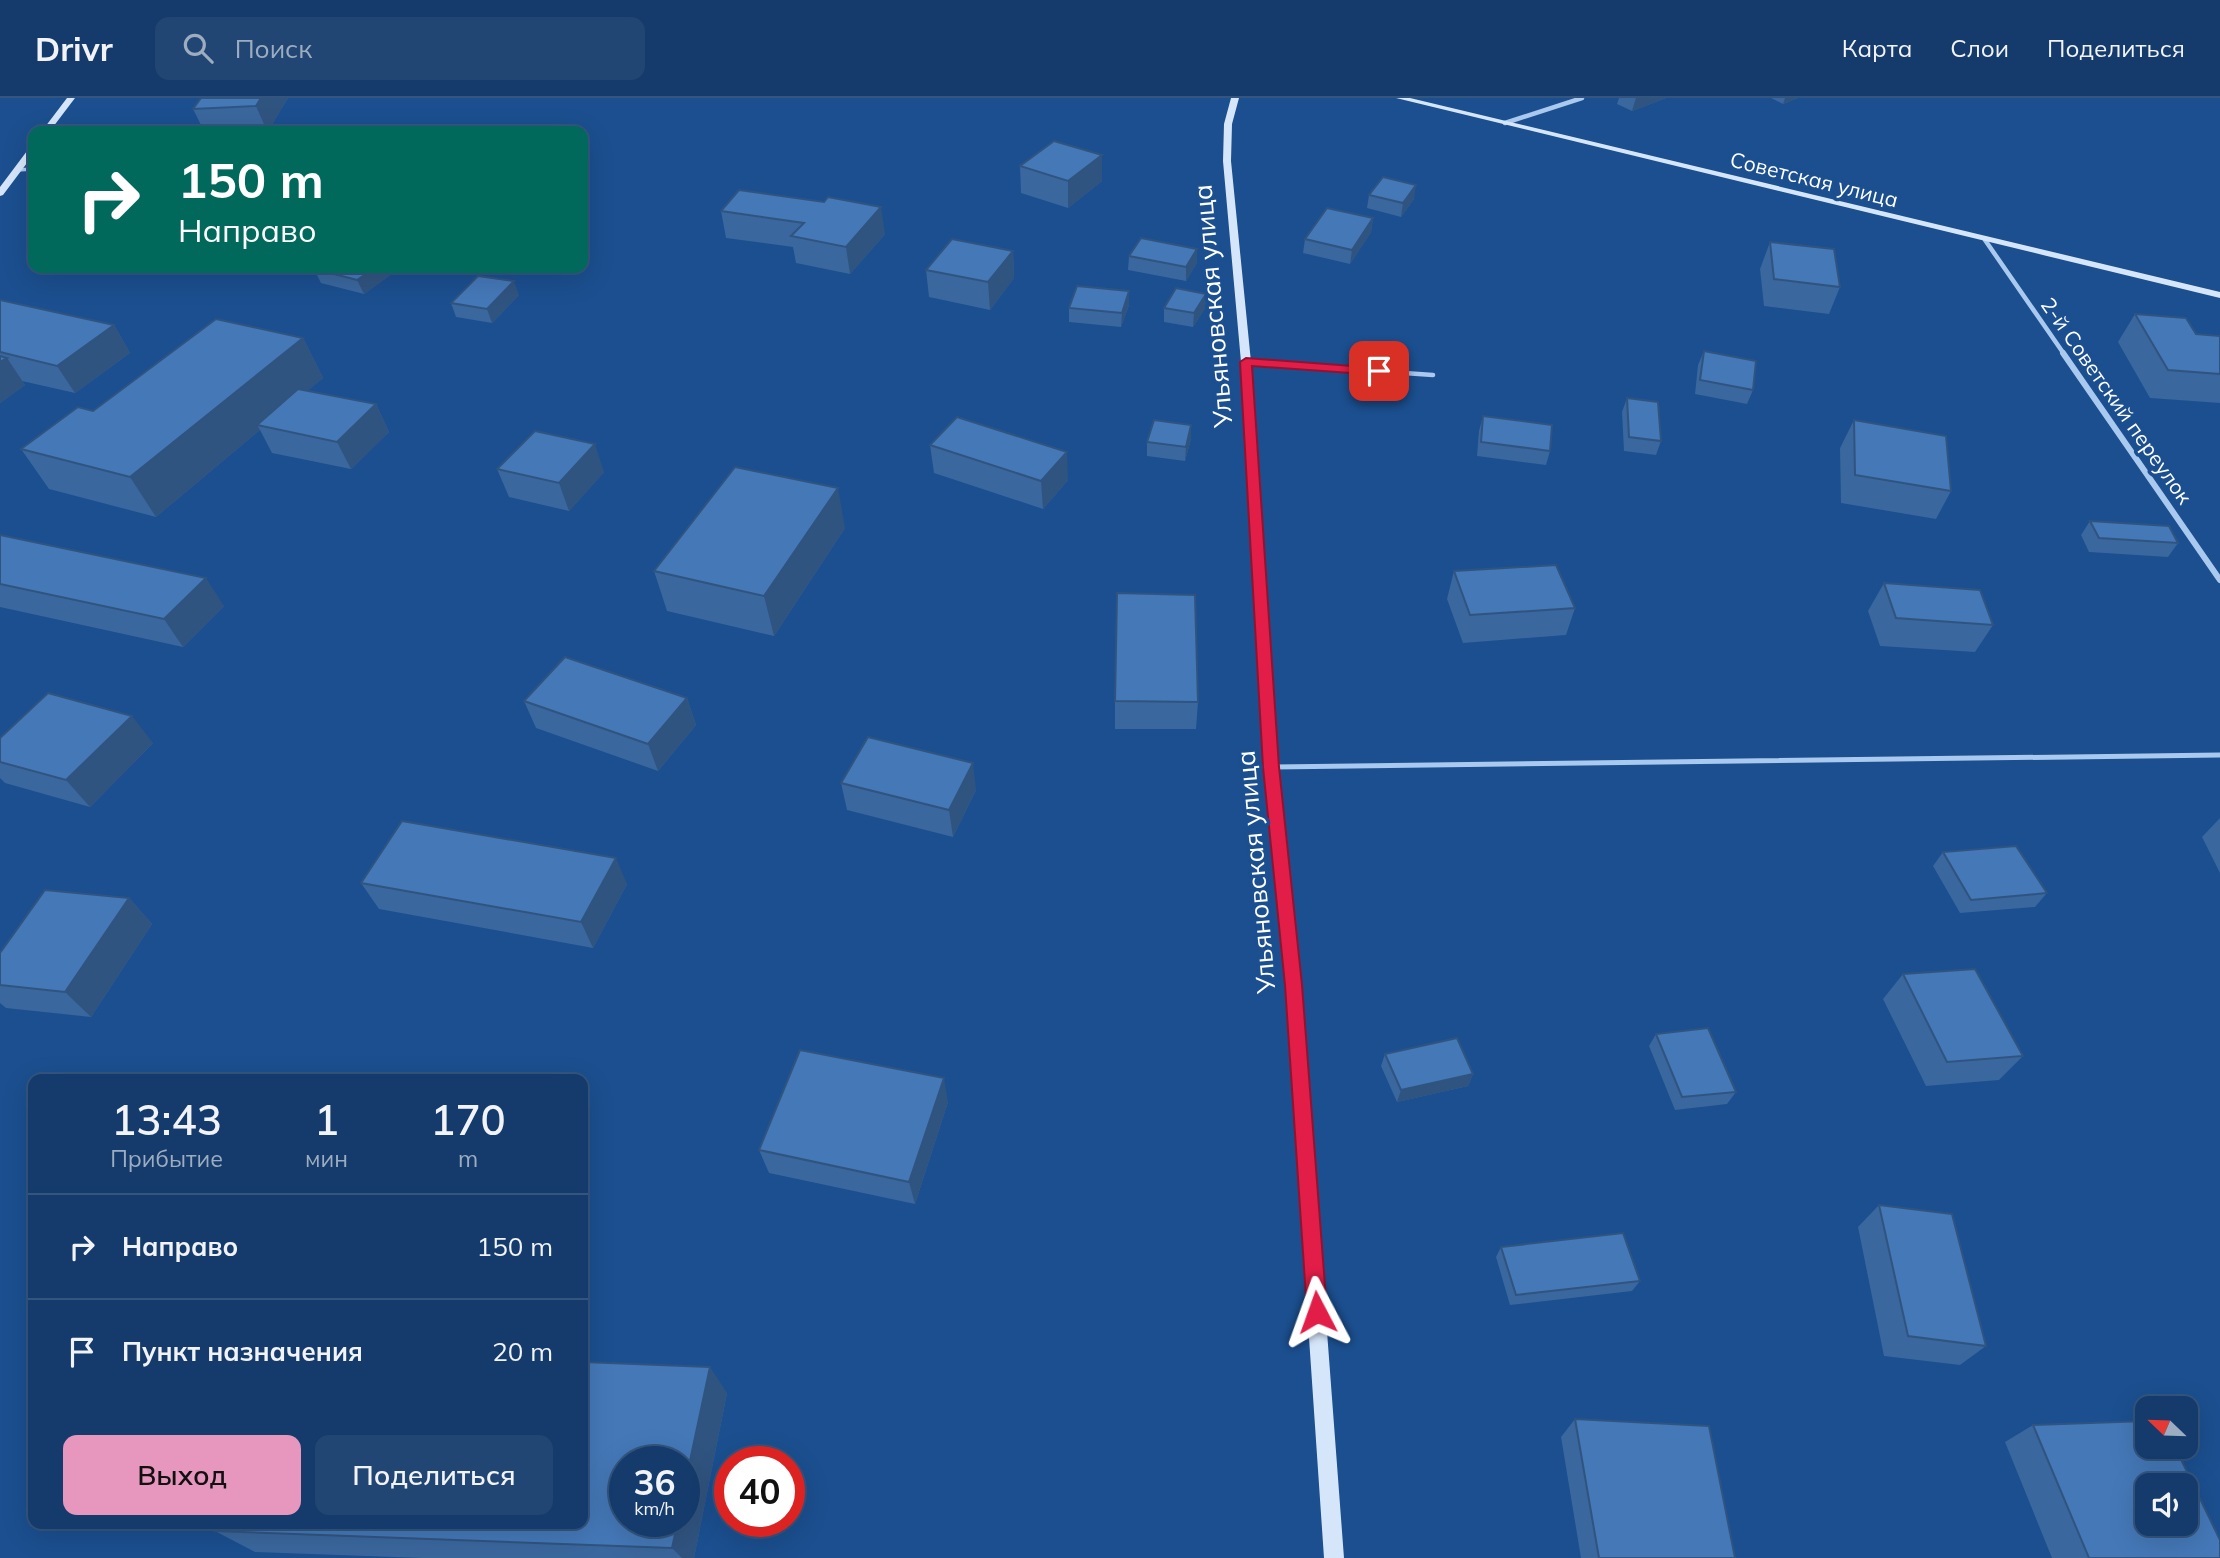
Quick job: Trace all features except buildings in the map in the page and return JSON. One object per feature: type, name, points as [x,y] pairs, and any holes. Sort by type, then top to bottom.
[{"type":"street","points":[[50,126],[71,98]]},
{"type":"street","name":"Ульяновская улица","points":[[1235,98],[1228,124],[1227,161],[1246,362],[1271,767],[1293,985],[1334,1558]]},
{"type":"street","name":"Советская улица","points":[[1400,98],[2220,295]]},
{"type":"street","points":[[1505,123],[1582,98]]},
{"type":"street","points":[[0,192],[28,156]]},
{"type":"street","name":"2-й Советский переулок","points":[[1985,240],[2220,580]]},
{"type":"lane","points":[[17,170],[28,169]]},
{"type":"lane","points":[[1246,362],[1433,375]]},
{"type":"lane","points":[[1271,767],[2220,755]]},
{"type":"route","points":[[1317,1312],[1293,985],[1271,767],[1246,362],[1379,371]]}]
